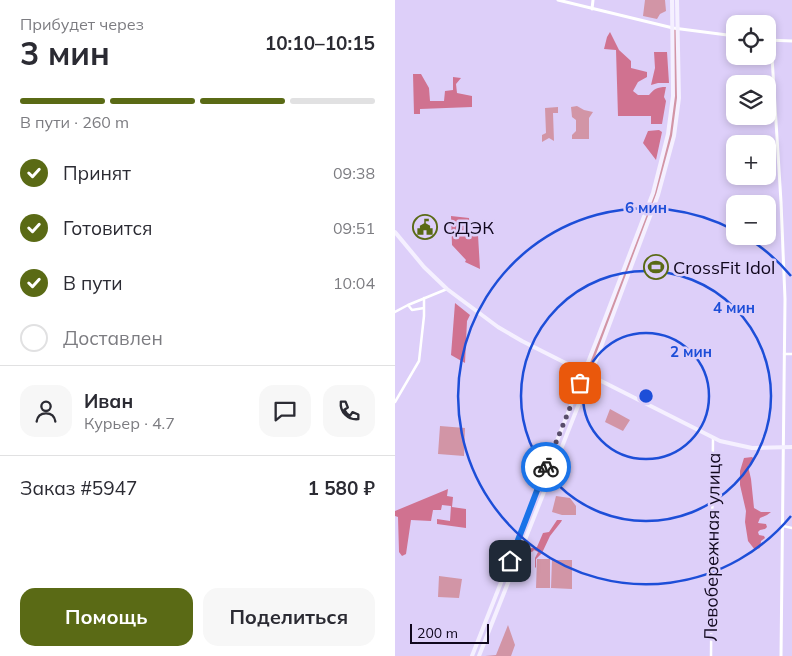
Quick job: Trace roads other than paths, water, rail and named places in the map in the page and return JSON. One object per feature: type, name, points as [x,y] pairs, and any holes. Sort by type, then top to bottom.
[{"type":"main road","points":[[473,656],[651,200],[663,158],[671,116],[673,96],[672,0]]},
{"type":"main road","points":[[479,656],[578,407],[656,202],[677,118],[680,86],[677,0]]},
{"type":"main road","points":[[395,232],[424,267],[447,289],[498,327],[713,438],[734,445],[752,448],[792,446]]},
{"type":"street","points":[[559,0],[673,28],[726,35]]},
{"type":"street","points":[[593,0],[593,9]]},
{"type":"street","points":[[776,41],[792,41]]},
{"type":"street","points":[[771,65],[781,202],[785,300],[781,656]]},
{"type":"street","points":[[653,193],[655,196],[658,195]]},
{"type":"street","points":[[651,200],[654,198],[656,202]]},
{"type":"street","points":[[395,312],[447,289]]},
{"type":"street","points":[[395,402],[419,361],[425,308],[424,298]]},
{"type":"street","points":[[408,305],[412,310],[425,308]]},
{"type":"street","points":[[784,354],[792,354]]},
{"type":"street","points":[[571,404],[576,403],[578,407]]},
{"type":"street","name":"Левобережная улица","points":[[711,656],[713,438]]},
{"type":"street","points":[[548,463],[555,465]]},
{"type":"street","points":[[783,526],[792,528]]},
{"type":"place","name":"СДЭК","points":[[425,227]]},
{"type":"place","name":"CrossFit Idol","points":[[656,267]]}]
